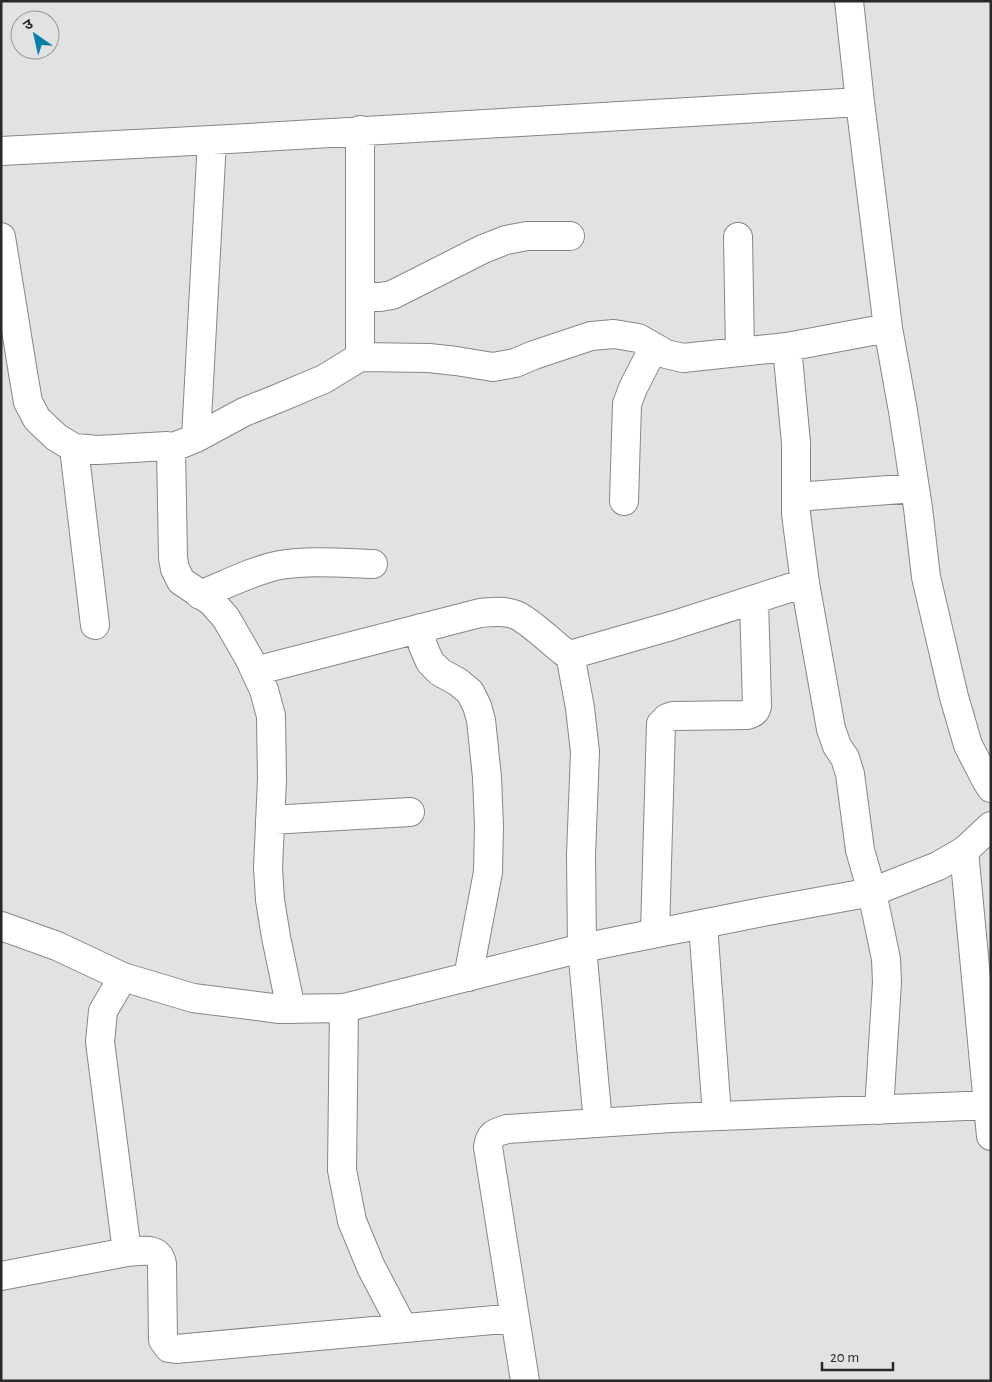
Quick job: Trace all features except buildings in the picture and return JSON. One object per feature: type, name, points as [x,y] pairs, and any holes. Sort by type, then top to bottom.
[{"type":"street","points":[[849,1],[888,328],[915,488],[926,577],[954,696],[968,745],[991,788]]},
{"type":"street","points":[[1,151],[860,102]]},
{"type":"street","points":[[360,130],[360,357]]},
{"type":"street","points":[[196,438],[212,140]]},
{"type":"street","points":[[360,297],[392,295],[483,249],[506,240],[527,236],[570,236]]},
{"type":"street","points":[[738,237],[740,352]]},
{"type":"street","points":[[1,238],[28,402],[36,419],[56,437],[74,448],[98,450],[167,446],[171,448],[196,438],[244,412],[324,379],[360,357],[429,358],[493,367],[515,363],[591,336],[614,334],[638,338],[666,354],[683,358],[787,347],[888,328]]},
{"type":"street","points":[[624,501],[627,404],[654,347]]},
{"type":"street","points":[[787,347],[796,443],[796,514],[805,584],[831,729],[845,758],[850,774],[860,850],[872,892],[886,959],[887,982],[879,1110]]},
{"type":"street","points":[[74,448],[95,625]]},
{"type":"street","points":[[171,448],[173,558],[175,569],[181,581],[212,602],[226,618],[264,690],[271,716],[272,779],[268,868],[270,900],[291,1009]]},
{"type":"street","points":[[796,497],[915,488]]},
{"type":"street","points":[[200,595],[256,572],[279,565],[304,563],[373,564]]},
{"type":"street","points":[[255,671],[480,613],[501,611],[516,615],[564,652],[570,654],[671,626],[805,584]]},
{"type":"street","points":[[655,933],[661,724],[667,718],[673,716],[747,715],[756,710],[754,600]]},
{"type":"street","points":[[420,628],[423,646],[430,662],[440,672],[458,682],[470,692],[481,720],[487,777],[488,872],[468,977]]},
{"type":"street","points":[[570,654],[580,708],[584,752],[581,855],[582,948],[598,1123]]},
{"type":"street","points":[[270,820],[410,812]]},
{"type":"street","points":[[1,926],[57,946],[123,977],[192,998],[280,1009],[344,1008],[582,948],[872,892],[938,866],[964,851],[991,826]]},
{"type":"street","points":[[964,851],[990,1105],[991,1136]]},
{"type":"street","points":[[703,924],[717,1116]]},
{"type":"street","points":[[123,977],[103,1011],[100,1042],[127,1252]]},
{"type":"street","points":[[344,1008],[342,1170],[352,1221],[371,1267],[403,1328]]},
{"type":"street","points":[[525,1381],[488,1147],[490,1138],[496,1132],[507,1129],[717,1116],[990,1105]]},
{"type":"street","points":[[1,1276],[127,1252],[150,1251],[156,1253],[161,1258],[162,1264],[163,1340],[169,1348],[176,1350],[515,1318]]}]
